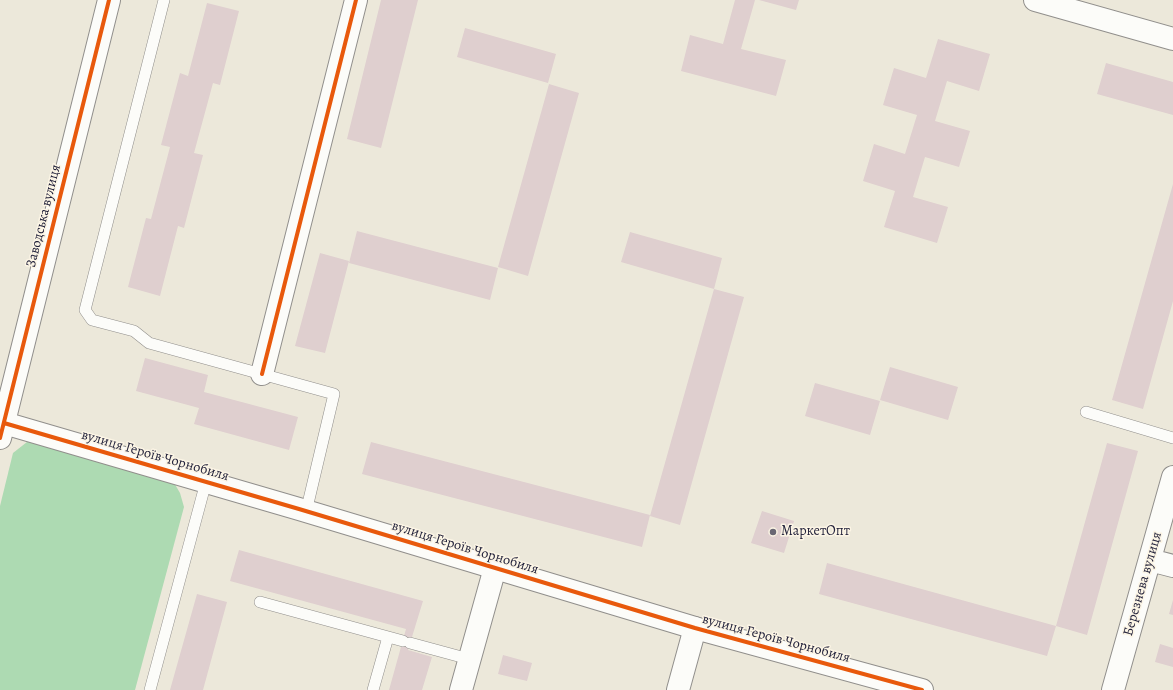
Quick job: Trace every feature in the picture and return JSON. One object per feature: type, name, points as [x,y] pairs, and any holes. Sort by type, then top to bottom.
[{"type":"street","name":"Заводська вулиця","points":[[2,431],[109,0]]},
{"type":"street","points":[[262,374],[356,0]]},
{"type":"street","points":[[1035,0],[1173,39]]},
{"type":"street","name":"вулиця Героїв Чорнобиля","points":[[2,431],[206,482],[893,686],[922,690]]},
{"type":"street","name":"Березнева вулиця","points":[[1113,690],[1173,477]]},
{"type":"street","points":[[1150,560],[1173,566]]},
{"type":"street","points":[[461,690],[495,568]]},
{"type":"street","points":[[678,690],[695,628]]},
{"type":"lane","points":[[164,0],[85,310],[92,320],[134,331],[148,343],[334,394],[306,512]]},
{"type":"lane","points":[[1086,412],[1173,438]]},
{"type":"lane","points":[[150,690],[206,482]]},
{"type":"lane","points":[[260,602],[469,659]]},
{"type":"lane","points":[[373,690],[388,637]]},
{"type":"green space","points":[[27,442],[38,443],[173,481],[180,493],[184,507],[135,690],[0,690],[0,506],[13,453]]},
{"type":"building","points":[[381,0],[418,0],[381,148],[347,139]]},
{"type":"building","points":[[735,0],[755,0],[741,49],[786,60],[776,96],[681,71],[690,35],[723,44]]},
{"type":"building","points":[[759,0],[799,0],[796,10]]},
{"type":"building","points":[[207,3],[239,11],[220,85],[213,83],[194,153],[203,155],[184,228],[178,226],[160,296],[128,287],[146,218],[151,219],[170,147],[161,145],[180,73],[188,76]]},
{"type":"building","points":[[465,28],[556,54],[548,83],[457,57]]},
{"type":"building","points":[[938,39],[990,54],[979,91],[947,81],[935,121],[970,131],[959,167],[925,157],[913,197],[948,207],[937,243],[884,227],[895,191],[863,181],[874,144],[905,154],[917,115],[883,105],[894,68],[926,78]]},
{"type":"building","points":[[1106,63],[1173,82],[1173,115],[1097,94]]},
{"type":"building","points":[[549,84],[579,93],[528,276],[498,267]]},
{"type":"building","points":[[1173,184],[1173,301],[1143,409],[1112,400]]},
{"type":"building","points":[[357,231],[498,268],[490,300],[349,263]]},
{"type":"building","points":[[630,232],[722,258],[714,289],[621,262]]},
{"type":"building","points":[[320,253],[349,261],[325,353],[295,346]]},
{"type":"building","points":[[714,289],[744,297],[680,525],[650,516]]},
{"type":"building","points":[[145,358],[208,375],[204,392],[298,417],[289,450],[194,424],[199,408],[136,391]]},
{"type":"building","points":[[890,367],[958,387],[948,420],[880,400]]},
{"type":"building","points":[[815,383],[880,401],[870,435],[805,416]]},
{"type":"building","points":[[371,442],[650,515],[642,547],[362,474]]},
{"type":"building","points":[[1107,443],[1138,451],[1087,635],[1056,626]]},
{"type":"building","name":"МаркетОпт","points":[[762,511],[794,521],[784,553],[751,543]]},
{"type":"building","points":[[239,550],[423,601],[408,650],[432,657],[422,690],[389,690],[406,629],[230,581]]},
{"type":"building","points":[[827,563],[1056,626],[1047,656],[819,594]]},
{"type":"building","points":[[197,594],[227,602],[203,690],[170,690]]},
{"type":"building","points":[[1173,600],[1173,615],[1169,614]]},
{"type":"building","points":[[1160,644],[1173,648],[1173,667],[1155,662]]},
{"type":"building","points":[[503,655],[532,663],[527,681],[498,674]]},
{"type":"cycle path","points":[[0,438],[109,0]]},
{"type":"cycle path","points":[[262,374],[356,0]]},
{"type":"cycle path","points":[[4,423],[299,509],[695,628],[922,690]]},
{"type":"place","name":"МаркетОпт","points":[[773,532]]}]
